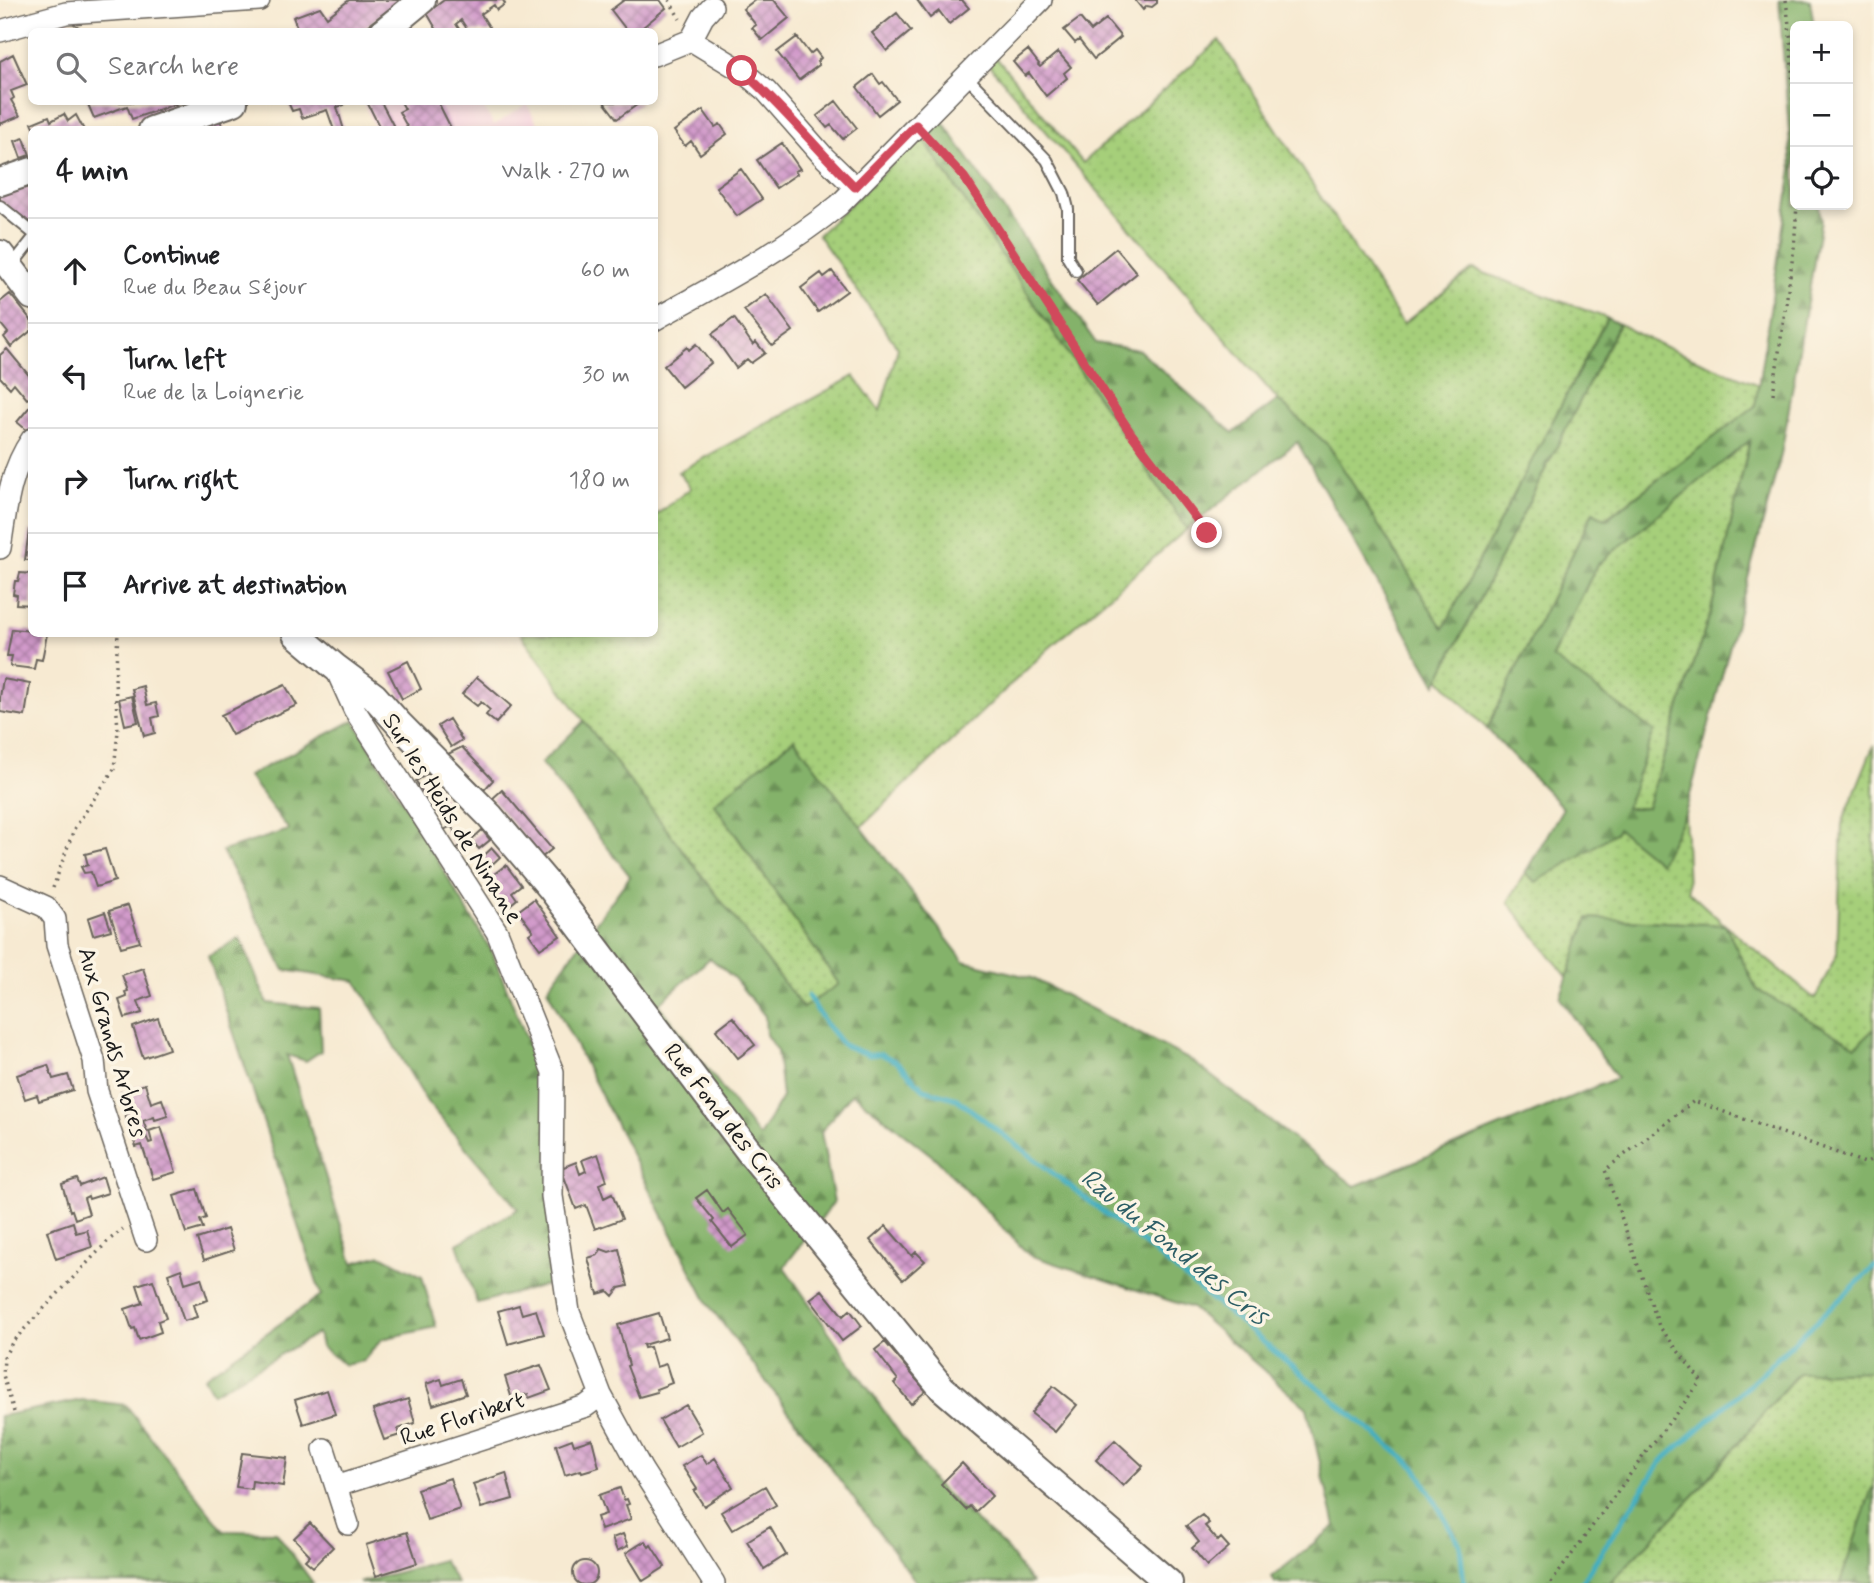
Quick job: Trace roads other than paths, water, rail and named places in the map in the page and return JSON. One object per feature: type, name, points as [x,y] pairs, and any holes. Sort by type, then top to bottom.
[{"type":"street","points":[[0,31],[66,13],[259,0]]},
{"type":"street","points":[[388,28],[422,0]]},
{"type":"street","points":[[658,318],[771,255],[839,205],[1041,0]]},
{"type":"street","points":[[658,53],[691,40],[702,17],[712,7]]},
{"type":"street","points":[[691,40],[742,71],[766,92],[855,187]]},
{"type":"street","points":[[164,126],[225,105]]},
{"type":"street","points":[[0,181],[28,172]]},
{"type":"street","points":[[5,261],[28,288]]},
{"type":"street","points":[[0,548],[8,493],[28,447]]},
{"type":"street","name":"Rue Fond des Cris","points":[[300,637],[374,696],[490,816],[550,887],[742,1143],[942,1388],[1169,1583]]},
{"type":"street","points":[[330,637],[335,667]]},
{"type":"street","name":"Sur les Heids de Ninane","points":[[335,667],[354,709],[497,932],[553,1072],[552,1196],[569,1312],[601,1395],[642,1470],[714,1583]]},
{"type":"street","name":"Aux Grands Arbres","points":[[0,886],[47,907],[55,919],[57,945],[90,1044],[99,1101],[146,1240]]},
{"type":"street","name":"Rue Floribert","points":[[336,1486],[586,1406],[601,1395]]},
{"type":"street","points":[[324,1449],[348,1524]]},
{"type":"lane","points":[[965,75],[1047,160],[1064,194],[1068,209],[1068,258],[1076,271]]},
{"type":"lane","points":[[0,206],[28,229]]},
{"type":"lane","points":[[5,261],[28,243]]},
{"type":"waterway","name":"Rau du Fond des Cris","points":[[808,996],[843,1045],[869,1055],[881,1054],[897,1062],[924,1089],[957,1099],[1142,1242],[1416,1468],[1460,1545],[1464,1583]]},
{"type":"waterway","points":[[1581,1583],[1661,1462],[1750,1384],[1874,1267]]}]
